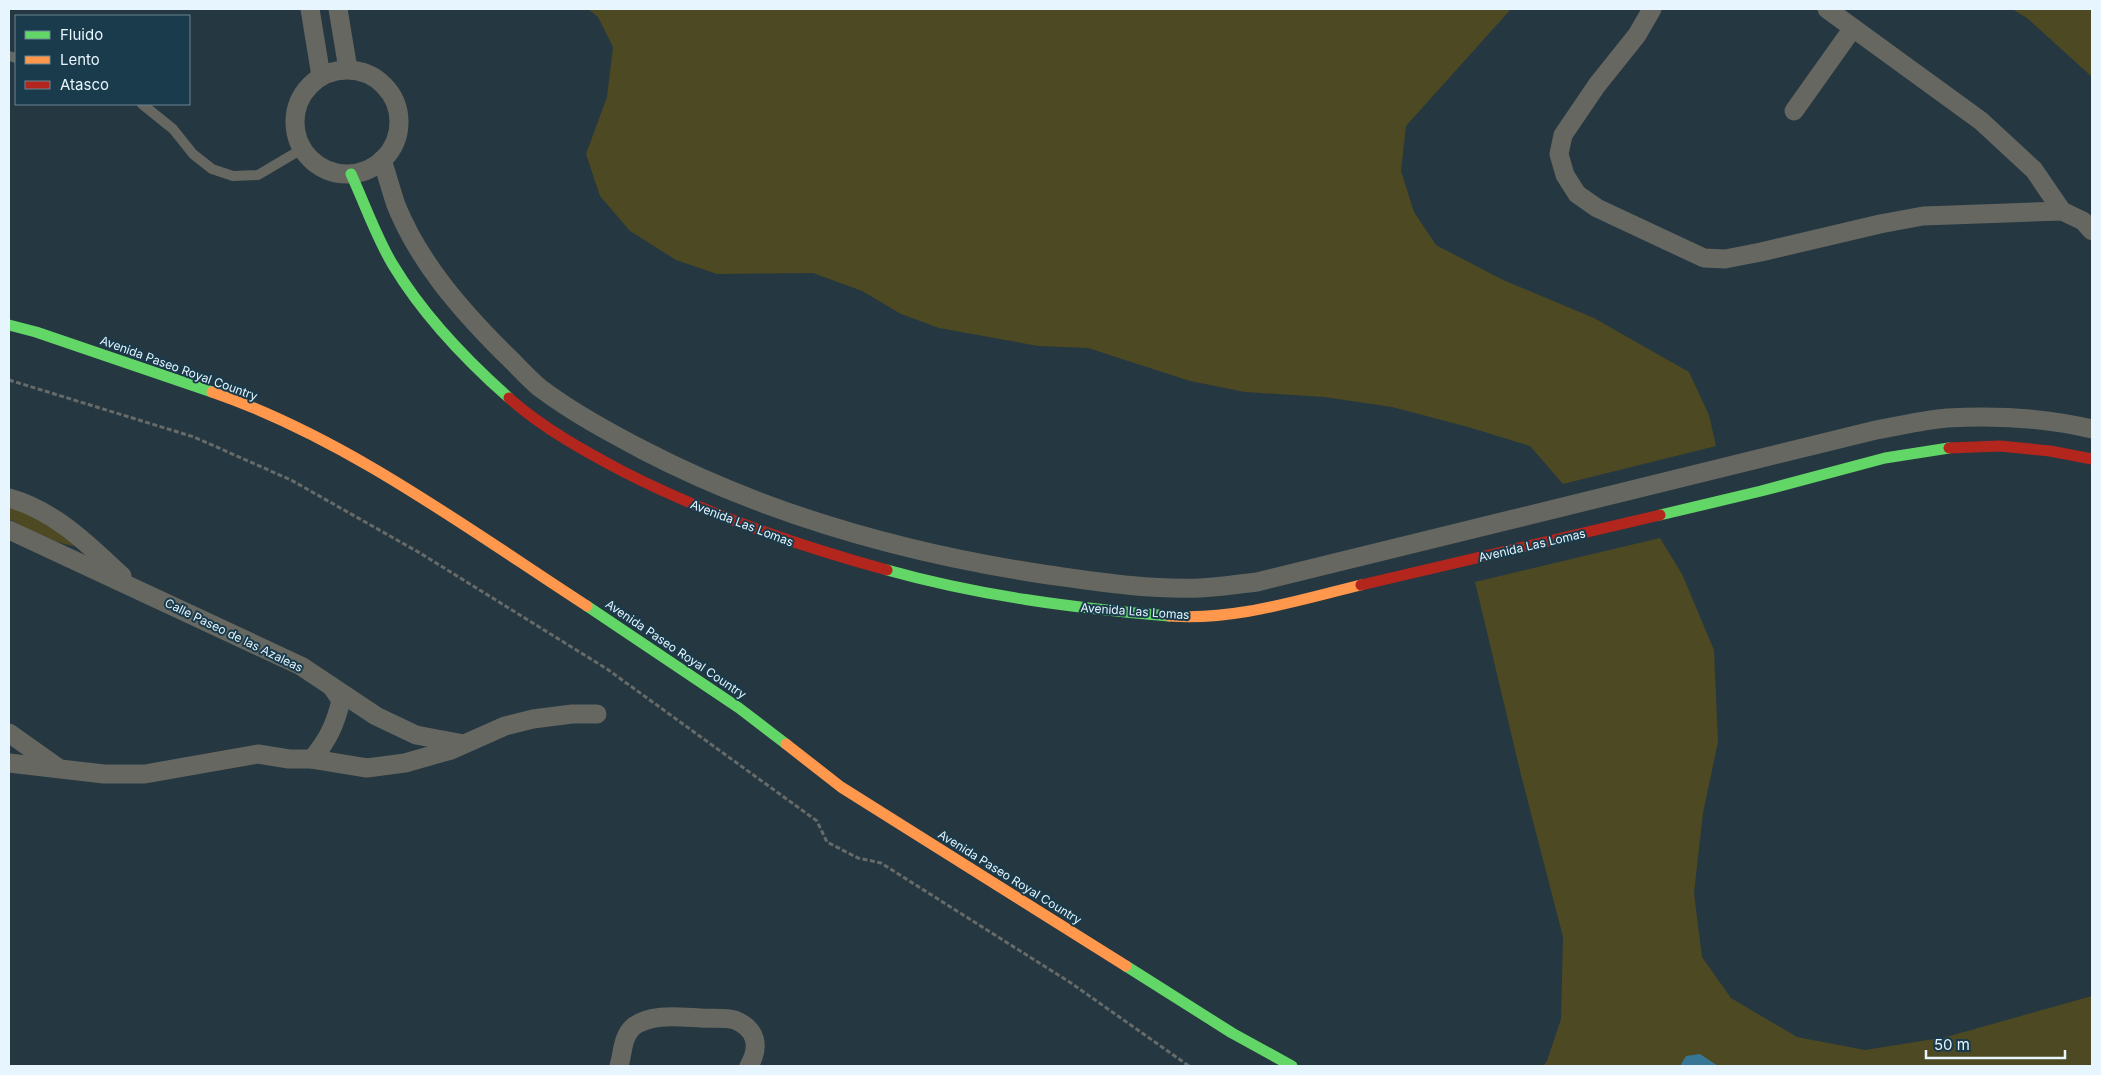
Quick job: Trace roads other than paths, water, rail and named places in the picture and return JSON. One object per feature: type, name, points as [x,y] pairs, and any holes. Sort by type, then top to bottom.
[{"type":"street","points":[[310,9],[321,76]]},
{"type":"street","points":[[338,9],[348,69]]},
{"type":"street","points":[[1652,9],[1637,35],[1576,114],[1563,135],[1560,154],[1565,175],[1577,194],[1597,208],[1648,234],[1704,258],[1725,259],[1923,216],[2062,211],[2089,224]]},
{"type":"street","points":[[1827,9],[1981,121],[2034,170],[2062,211]]},
{"type":"street","points":[[1794,111],[1854,28]]},
{"type":"street","points":[[348,69],[363,72],[377,79],[388,90],[396,103],[399,118],[398,134],[392,148],[382,160],[368,170],[351,174],[337,173],[323,168],[311,160],[302,149],[296,133],[294,117],[298,100],[308,86],[321,76],[334,71],[348,69]]},
{"type":"street","name":"Avenida Las Lomas","points":[[382,160],[401,214],[417,247],[450,296],[539,387],[601,428],[665,461],[739,495],[818,523],[914,550],[1014,570],[1113,584],[1199,588],[1257,582],[1876,430],[1947,418],[2002,417],[2056,420],[2092,429]]},
{"type":"street","name":"Avenida Las Lomas","points":[[351,174],[392,264],[426,313],[478,370],[524,411],[589,454],[651,486],[726,519],[810,549],[911,577],[997,596],[1097,610],[1182,617],[1248,612],[1761,491],[1885,458],[1949,448],[2000,446],[2050,451],[2092,459]]},
{"type":"street","name":"Avenida Paseo Royal Country","points":[[9,326],[36,332],[224,396],[321,438],[421,498],[622,629],[739,708],[841,787],[1232,1033],[1292,1066]]},
{"type":"street","points":[[1876,430],[1885,458]]},
{"type":"street","name":"Calle Paseo de las Azaleas","points":[[9,498],[29,504],[60,522],[89,544],[134,588]]},
{"type":"street","name":"Calle Paseo de las Azaleas","points":[[9,530],[301,666],[376,716],[416,735],[464,744]]},
{"type":"street","points":[[312,759],[327,742],[336,720],[341,700],[331,686]]},
{"type":"street","points":[[9,763],[104,774],[145,774],[258,754],[312,759],[367,768],[405,763],[451,750],[505,726],[533,719],[572,714],[598,714]]},
{"type":"street","points":[[9,733],[58,768]]},
{"type":"street","points":[[619,1066],[625,1039],[634,1027],[649,1020],[674,1016],[734,1020],[753,1033],[756,1044],[754,1057],[749,1066]]},
{"type":"street","points":[[1232,1033],[1251,1056]]},
{"type":"lane","points":[[143,105],[172,129],[193,154],[212,168],[233,176],[258,175],[302,149]]},
{"type":"water","points":[[1700,1054],[1718,1066],[1680,1066],[1686,1056]]}]
